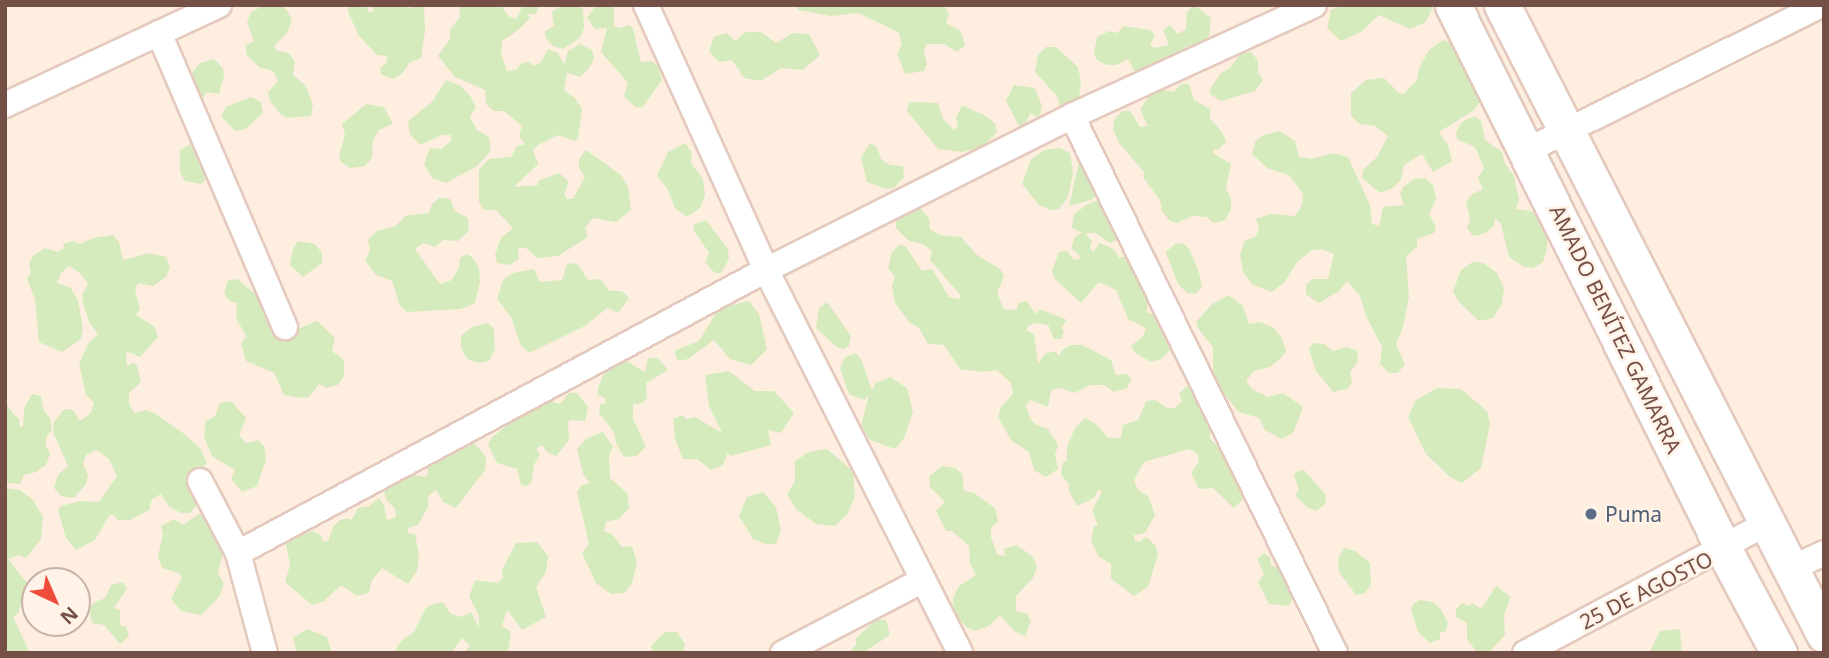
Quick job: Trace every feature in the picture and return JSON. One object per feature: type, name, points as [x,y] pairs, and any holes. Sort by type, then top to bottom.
[{"type":"main road","name":"AMADO BENÍTEZ GAMARRA","points":[[1453,5],[1528,150],[1724,550],[1779,653]]},
{"type":"main road","name":"AMADO BENÍTEZ GAMARRA","points":[[1502,5],[1564,131],[1824,634]]},
{"type":"street","points":[[5,105],[219,5]]},
{"type":"street","points":[[646,5],[766,270],[960,653]]},
{"type":"street","points":[[238,553],[766,270],[1072,116],[1314,5]]},
{"type":"street","points":[[1528,150],[1822,5]]},
{"type":"street","points":[[159,33],[285,327]]},
{"type":"street","points":[[1072,116],[1335,653]]},
{"type":"street","points":[[200,481],[238,553],[265,653]]},
{"type":"street","name":"25 DE AGOSTO","points":[[1525,653],[1724,550],[1766,524]]},
{"type":"street","points":[[1790,569],[1824,553]]},
{"type":"street","points":[[783,653],[923,580]]},
{"type":"green space","points":[[264,5],[282,5],[292,21],[286,34],[274,46],[277,51],[289,53],[295,62],[293,75],[305,85],[313,104],[311,116],[288,118],[280,114],[270,101],[268,92],[278,81],[273,71],[259,67],[246,54],[246,45],[254,41],[247,22],[251,12]]},
{"type":"green space","points":[[352,5],[365,5],[369,12],[374,11],[371,5],[405,5],[408,8],[424,5],[425,31],[421,58],[409,63],[403,73],[393,79],[381,74],[380,68],[387,62],[387,56],[377,55],[359,36],[347,10]]},
{"type":"green space","points":[[459,5],[501,5],[508,16],[516,19],[523,5],[539,5],[536,14],[528,14],[530,18],[502,41],[501,53],[507,71],[516,70],[522,63],[530,62],[533,66],[541,62],[548,49],[558,53],[564,64],[568,51],[580,44],[592,50],[594,57],[590,67],[580,77],[567,73],[564,90],[575,98],[582,109],[578,138],[575,141],[558,135],[538,145],[533,150],[538,164],[514,187],[538,185],[538,181],[559,173],[569,182],[564,194],[567,199],[573,199],[585,177],[579,168],[579,159],[586,150],[621,175],[628,187],[631,210],[616,222],[593,218],[585,228],[588,237],[558,256],[537,258],[526,248],[518,248],[519,259],[510,265],[497,263],[495,255],[501,238],[513,228],[496,210],[484,210],[479,202],[479,170],[489,159],[511,157],[517,146],[525,144],[519,136],[522,126],[504,111],[494,111],[486,104],[485,90],[455,77],[438,56],[450,39],[450,29],[460,17]]},
{"type":"green space","points":[[562,5],[575,5],[583,9],[584,28],[580,38],[563,49],[553,46],[545,37],[545,31],[554,26],[552,12]]},
{"type":"green space","points":[[596,5],[614,7],[614,26],[619,28],[629,25],[633,28],[641,62],[651,61],[658,66],[662,80],[642,108],[635,107],[624,96],[628,83],[601,52],[607,28],[595,29],[587,18]]},
{"type":"green space","points":[[794,5],[944,5],[949,14],[946,23],[961,31],[965,45],[957,52],[944,44],[927,44],[924,51],[927,64],[924,71],[905,74],[897,54],[902,44],[898,32],[858,13],[831,16],[799,10]]},
{"type":"green space","points":[[1194,5],[1211,18],[1209,36],[1199,48],[1192,45],[1185,47],[1182,54],[1175,57],[1172,54],[1168,59],[1136,74],[1128,59],[1116,65],[1107,65],[1097,60],[1094,53],[1097,37],[1109,31],[1117,33],[1124,26],[1150,30],[1155,36],[1150,44],[1154,48],[1169,45],[1163,30],[1170,25],[1178,34],[1186,29],[1187,12]]},
{"type":"green space","points":[[1343,5],[1433,7],[1426,22],[1410,29],[1379,15],[1361,32],[1341,41],[1327,28],[1331,10]]},
{"type":"green space","points":[[746,32],[761,32],[776,43],[793,33],[809,34],[820,55],[803,70],[781,68],[761,81],[744,78],[732,60],[719,62],[709,51],[714,37],[727,33],[735,41]]},
{"type":"green space","points":[[1443,40],[1469,49],[1486,94],[1473,111],[1439,132],[1448,145],[1452,161],[1433,172],[1422,154],[1404,165],[1401,180],[1393,188],[1380,193],[1362,178],[1363,170],[1377,157],[1388,136],[1375,126],[1360,124],[1351,116],[1351,93],[1366,80],[1384,78],[1400,94],[1405,93],[1417,80],[1419,68],[1429,50]]},
{"type":"green space","points":[[1046,47],[1056,47],[1078,67],[1081,82],[1079,98],[1073,109],[1061,110],[1057,96],[1035,72],[1038,55]]},
{"type":"green space","points":[[1251,52],[1258,61],[1258,72],[1263,80],[1255,91],[1221,101],[1210,94],[1210,89],[1221,73],[1230,68],[1240,54]]},
{"type":"green space","points":[[214,59],[223,68],[224,76],[219,94],[206,92],[201,103],[185,81],[200,63]]},
{"type":"green space","points":[[446,80],[461,86],[471,97],[476,107],[470,117],[477,130],[489,137],[491,151],[477,166],[446,183],[432,178],[424,164],[430,148],[441,149],[451,141],[451,135],[442,135],[420,145],[410,134],[408,121],[432,102]]},
{"type":"green space","points":[[1181,84],[1189,84],[1194,100],[1210,109],[1210,118],[1222,132],[1226,142],[1218,150],[1214,149],[1213,153],[1231,164],[1226,188],[1231,199],[1231,210],[1225,220],[1214,223],[1207,217],[1192,216],[1177,223],[1170,221],[1162,211],[1160,200],[1144,179],[1144,172],[1119,143],[1113,130],[1114,120],[1122,111],[1130,111],[1140,127],[1148,126],[1140,109],[1155,88],[1173,92]]},
{"type":"green space","points":[[1014,85],[1035,88],[1042,106],[1039,118],[1030,113],[1025,125],[1019,126],[1006,101]]},
{"type":"green space","points":[[251,97],[261,102],[263,113],[244,130],[235,131],[221,116],[226,107]]},
{"type":"green space","points":[[909,102],[938,103],[943,119],[954,130],[958,126],[956,118],[962,105],[995,123],[997,132],[981,148],[962,152],[938,149],[907,111]]},
{"type":"green space","points":[[366,104],[384,107],[393,124],[379,130],[373,140],[372,158],[365,166],[350,168],[341,162],[339,156],[345,134],[342,124]]},
{"type":"green space","points":[[1475,116],[1481,121],[1485,140],[1502,152],[1505,164],[1514,176],[1519,199],[1516,209],[1535,212],[1548,228],[1543,262],[1533,268],[1524,267],[1509,257],[1501,224],[1495,218],[1494,226],[1484,234],[1473,236],[1467,228],[1470,219],[1466,203],[1472,194],[1483,189],[1478,178],[1484,168],[1475,147],[1457,139],[1456,132],[1462,122]]},
{"type":"green space","points":[[1280,131],[1295,141],[1299,157],[1311,159],[1333,153],[1348,157],[1370,205],[1372,224],[1379,226],[1383,207],[1404,205],[1400,194],[1403,187],[1416,178],[1426,179],[1433,185],[1436,199],[1429,214],[1436,227],[1434,233],[1417,239],[1417,247],[1406,256],[1409,297],[1403,327],[1396,344],[1405,364],[1398,373],[1389,373],[1380,364],[1382,347],[1366,316],[1360,296],[1347,281],[1339,291],[1319,303],[1306,294],[1306,285],[1312,279],[1328,279],[1334,254],[1321,249],[1312,250],[1297,262],[1284,283],[1271,292],[1252,284],[1243,272],[1240,255],[1244,241],[1255,237],[1259,230],[1256,219],[1270,214],[1295,216],[1302,205],[1303,194],[1289,175],[1267,168],[1252,154],[1255,142],[1263,135]]},
{"type":"green space","points":[[685,143],[692,153],[691,163],[703,179],[705,195],[700,208],[687,217],[675,208],[667,188],[657,176],[668,152]]},
{"type":"green space","points":[[870,143],[877,147],[881,159],[890,165],[903,166],[904,177],[894,188],[885,189],[867,182],[861,158]]},
{"type":"green space","points":[[189,145],[197,145],[209,177],[201,184],[185,181],[180,173],[180,150]]},
{"type":"green space","points":[[1060,148],[1070,153],[1073,173],[1068,197],[1059,209],[1051,210],[1039,205],[1022,184],[1031,159],[1044,150]]},
{"type":"green space","points":[[1079,162],[1089,170],[1098,194],[1091,200],[1069,206]]},
{"type":"green space","points":[[439,198],[450,199],[455,211],[468,218],[469,231],[458,241],[443,240],[435,247],[423,243],[415,249],[440,284],[452,280],[459,267],[460,258],[467,254],[473,258],[479,268],[480,282],[475,303],[461,309],[407,312],[400,306],[392,281],[376,275],[365,260],[370,251],[368,240],[377,231],[396,226],[405,216],[429,213],[432,204]]},
{"type":"green space","points":[[1101,199],[1122,238],[1110,243],[1095,233],[1085,233],[1092,241],[1090,248],[1093,252],[1100,243],[1114,249],[1119,258],[1128,256],[1148,295],[1147,311],[1150,314],[1157,313],[1172,348],[1161,359],[1151,362],[1135,353],[1131,346],[1143,336],[1146,328],[1128,319],[1116,290],[1099,282],[1081,303],[1055,279],[1052,271],[1059,252],[1067,251],[1073,259],[1079,260],[1080,256],[1071,248],[1075,237],[1082,233],[1072,228],[1074,214]]},
{"type":"green space","points":[[909,205],[921,209],[929,219],[930,229],[939,235],[961,237],[977,255],[1000,269],[1004,276],[997,293],[1004,309],[1016,310],[1019,303],[1027,301],[1035,314],[1040,309],[1067,320],[1061,328],[1064,330],[1062,339],[1054,339],[1048,325],[1035,323],[1028,326],[1026,330],[1034,334],[1038,364],[1045,354],[1055,351],[1059,356],[1062,350],[1071,345],[1082,345],[1111,360],[1116,375],[1126,374],[1132,379],[1127,388],[1114,392],[1104,385],[1091,385],[1074,393],[1061,388],[1051,390],[1048,407],[1030,400],[1026,406],[1030,418],[1035,424],[1048,429],[1058,445],[1055,455],[1058,469],[1046,477],[1034,470],[1029,452],[1011,440],[998,417],[1001,407],[1013,394],[1011,383],[997,370],[982,372],[960,369],[944,345],[928,344],[919,328],[910,323],[895,303],[892,286],[895,277],[888,268],[892,252],[900,244],[906,247],[922,271],[932,269],[949,297],[960,299],[961,296],[930,260],[932,251],[923,244],[909,241],[896,228],[896,218]]},
{"type":"green space","points":[[706,220],[728,249],[729,259],[721,273],[715,273],[705,262],[709,253],[694,231],[693,225]]},
{"type":"green space","points":[[113,235],[119,242],[123,260],[149,253],[166,257],[170,267],[166,277],[153,286],[138,283],[135,290],[140,308],[136,315],[155,327],[158,337],[140,357],[126,351],[127,366],[133,363],[137,365],[141,382],[129,393],[129,403],[134,413],[145,410],[156,414],[183,433],[200,448],[207,463],[191,479],[200,501],[190,513],[181,513],[169,507],[161,494],[152,499],[149,510],[130,520],[118,520],[112,514],[95,540],[76,550],[66,538],[58,510],[61,506],[80,501],[99,502],[117,476],[109,459],[96,450],[86,455],[83,464],[88,475],[86,484],[74,498],[61,496],[54,488],[58,475],[68,466],[53,432],[54,422],[64,409],[73,410],[80,421],[91,413],[94,403],[86,395],[79,364],[88,344],[98,334],[89,322],[83,303],[82,295],[88,284],[80,273],[69,266],[61,273],[57,283],[70,287],[78,300],[83,329],[81,339],[62,352],[39,342],[35,299],[27,279],[31,272],[29,263],[33,256],[45,248],[58,252],[64,248],[63,244],[73,241],[80,244],[93,238]]},
{"type":"green space","points":[[298,241],[315,244],[322,253],[322,263],[303,277],[290,265],[293,248]]},
{"type":"green space","points":[[1176,243],[1184,244],[1190,250],[1202,287],[1196,294],[1187,293],[1178,284],[1166,252]]},
{"type":"green space","points":[[1474,261],[1485,264],[1497,273],[1504,288],[1502,304],[1493,318],[1479,321],[1459,302],[1453,291],[1461,270]]},
{"type":"green space","points":[[577,263],[588,280],[601,279],[609,291],[622,291],[629,298],[618,313],[607,308],[585,326],[529,353],[521,346],[511,317],[497,299],[503,280],[513,273],[534,269],[540,282],[562,280],[567,264]]},
{"type":"green space","points":[[237,279],[264,301],[266,315],[272,322],[295,330],[317,321],[335,338],[332,351],[344,360],[344,376],[338,385],[326,388],[319,384],[309,397],[284,395],[274,373],[246,361],[241,344],[246,336],[236,318],[237,303],[231,302],[224,294],[228,280]]},
{"type":"green space","points":[[1229,295],[1243,306],[1249,324],[1259,322],[1273,327],[1282,338],[1286,352],[1270,367],[1254,371],[1246,381],[1252,389],[1268,397],[1283,393],[1303,407],[1293,433],[1282,439],[1265,430],[1259,418],[1239,412],[1219,388],[1213,371],[1213,347],[1196,322],[1212,304]]},
{"type":"green space","points":[[749,301],[759,314],[767,349],[751,365],[730,359],[714,340],[688,359],[678,361],[674,351],[699,341],[719,308]]},
{"type":"green space","points":[[827,302],[851,336],[849,346],[844,349],[838,348],[816,328],[819,308]]},
{"type":"green space","points":[[488,323],[494,329],[495,349],[489,361],[479,363],[467,359],[461,348],[461,336],[472,327]]},
{"type":"green space","points":[[1313,343],[1324,344],[1333,351],[1347,347],[1358,351],[1357,363],[1350,372],[1352,383],[1347,389],[1333,392],[1316,371],[1309,349]]},
{"type":"green space","points":[[856,353],[861,359],[872,390],[876,383],[890,377],[907,388],[913,412],[904,438],[895,449],[870,440],[861,426],[869,395],[864,400],[849,394],[840,368],[845,357]]},
{"type":"green space","points":[[648,358],[658,358],[668,370],[646,383],[647,398],[643,403],[633,404],[633,419],[646,446],[637,456],[624,457],[616,443],[614,432],[599,413],[600,404],[605,403],[605,398],[598,395],[598,388],[606,368],[623,359],[645,372]]},
{"type":"green space","points":[[729,371],[755,391],[774,391],[794,413],[781,433],[768,430],[771,445],[730,456],[728,452],[723,465],[711,470],[697,459],[683,459],[675,439],[673,419],[683,415],[686,419],[695,417],[722,433],[709,406],[705,375]]},
{"type":"green space","points":[[1187,386],[1206,395],[1211,407],[1210,438],[1215,444],[1229,448],[1248,494],[1234,508],[1213,488],[1199,489],[1191,473],[1199,461],[1198,454],[1189,449],[1144,462],[1134,480],[1138,490],[1148,496],[1155,515],[1145,533],[1134,535],[1134,540],[1139,542],[1146,537],[1155,545],[1158,554],[1148,587],[1134,596],[1111,579],[1111,564],[1099,557],[1091,541],[1094,526],[1098,526],[1092,510],[1102,492],[1098,490],[1094,498],[1077,506],[1069,491],[1069,484],[1061,475],[1063,462],[1067,461],[1067,447],[1075,428],[1085,418],[1096,424],[1108,438],[1121,438],[1123,425],[1138,420],[1146,401],[1155,400],[1167,408],[1175,408],[1182,401],[1179,394]]},
{"type":"green space","points":[[1437,388],[1461,389],[1487,411],[1490,424],[1481,468],[1462,483],[1450,477],[1426,454],[1408,417],[1416,400]]},
{"type":"green space","points":[[569,393],[577,393],[588,407],[585,421],[570,420],[569,440],[556,456],[547,452],[542,445],[536,449],[540,454],[534,465],[532,480],[528,486],[521,485],[517,469],[497,463],[488,445],[491,438],[520,415],[547,400],[560,404]]},
{"type":"green space","points":[[32,394],[41,396],[44,411],[50,418],[52,429],[46,438],[46,446],[50,454],[46,465],[36,472],[24,475],[20,484],[10,483],[5,481],[5,401],[13,414],[20,419],[19,425],[23,427],[24,408]]},
{"type":"green space","points":[[231,401],[246,418],[239,435],[246,443],[258,440],[264,446],[266,460],[257,486],[242,492],[231,479],[235,470],[212,456],[204,437],[206,421],[215,416],[220,403]]},
{"type":"green space","points":[[603,432],[613,447],[609,456],[610,478],[627,493],[629,508],[619,519],[606,522],[604,531],[612,534],[622,547],[632,546],[637,563],[632,583],[625,593],[611,594],[596,583],[582,553],[589,544],[577,492],[582,485],[590,483],[583,474],[577,449],[586,439]]},
{"type":"green space","points":[[472,440],[486,457],[485,470],[456,508],[443,502],[436,490],[428,496],[428,507],[418,525],[408,528],[408,533],[415,534],[419,555],[417,571],[408,584],[382,568],[372,580],[369,593],[357,596],[341,585],[324,601],[312,605],[285,582],[290,565],[286,544],[293,538],[312,531],[321,535],[323,542],[328,541],[333,527],[340,520],[349,518],[351,521],[358,508],[369,506],[379,498],[384,505],[387,520],[396,517],[395,508],[387,501],[384,492],[392,481],[407,474],[427,477],[428,467],[434,457]]},
{"type":"green space","points":[[827,449],[853,471],[855,496],[847,515],[835,526],[816,524],[796,509],[787,494],[795,481],[795,461],[809,452]]},
{"type":"green space","points":[[942,466],[955,468],[962,474],[964,491],[974,493],[995,508],[998,521],[991,528],[991,537],[997,554],[1005,556],[1004,549],[1017,545],[1033,557],[1037,567],[1033,578],[1016,596],[1016,611],[1027,614],[1031,621],[1025,636],[1014,631],[1000,615],[989,626],[974,631],[965,626],[953,611],[953,598],[959,586],[976,575],[970,563],[969,546],[952,531],[946,531],[936,511],[945,502],[930,487],[929,477]]},
{"type":"green space","points":[[1304,470],[1325,494],[1326,503],[1316,511],[1307,507],[1295,495],[1299,490],[1294,476],[1296,472]]},
{"type":"green space","points":[[5,488],[20,490],[33,500],[43,517],[41,539],[26,558],[19,555],[8,559],[21,575],[21,604],[18,614],[13,617],[30,653],[5,653]]},
{"type":"green space","points":[[763,492],[776,507],[781,530],[776,544],[766,544],[753,539],[739,516],[747,497]]},
{"type":"green space","points":[[199,514],[212,521],[223,552],[218,573],[224,584],[219,597],[201,615],[181,611],[171,599],[182,577],[179,573],[162,568],[158,556],[163,534],[161,526],[174,519],[183,525]]},
{"type":"green space","points":[[537,542],[548,556],[546,572],[536,587],[546,617],[522,630],[507,610],[502,626],[511,632],[508,653],[463,653],[470,646],[462,638],[451,653],[393,653],[402,640],[414,632],[425,609],[433,604],[443,602],[450,613],[461,617],[471,612],[479,628],[479,615],[469,597],[475,580],[497,583],[503,578],[502,570],[516,543]]},
{"type":"green space","points":[[1344,548],[1355,551],[1370,563],[1371,584],[1365,593],[1356,595],[1339,572],[1338,558]]},
{"type":"green space","points":[[1264,553],[1270,557],[1271,566],[1285,568],[1297,588],[1289,606],[1269,604],[1258,582],[1264,574],[1257,559]]},
{"type":"green space","points":[[123,582],[127,589],[114,608],[120,610],[120,625],[126,627],[129,636],[120,644],[104,625],[92,623],[91,619],[93,603],[105,598],[111,585]]},
{"type":"green space","points":[[1496,586],[1511,597],[1504,614],[1505,635],[1489,652],[1476,651],[1467,639],[1467,623],[1456,617],[1456,609],[1462,603],[1468,606],[1473,603],[1481,609]]},
{"type":"green space","points":[[1420,600],[1432,602],[1441,609],[1448,623],[1446,631],[1440,633],[1440,639],[1430,643],[1418,632],[1411,610],[1413,604]]},
{"type":"green space","points":[[876,620],[886,620],[890,635],[863,653],[848,653],[856,645],[856,638]]},
{"type":"green space","points":[[307,629],[327,637],[332,653],[297,653],[293,638]]},
{"type":"green space","points":[[1680,629],[1682,653],[1649,653],[1660,631]]},
{"type":"green space","points":[[665,632],[677,632],[685,644],[683,653],[653,653],[651,646]]},
{"type":"place","name":"Puma","points":[[1591,514]]}]
